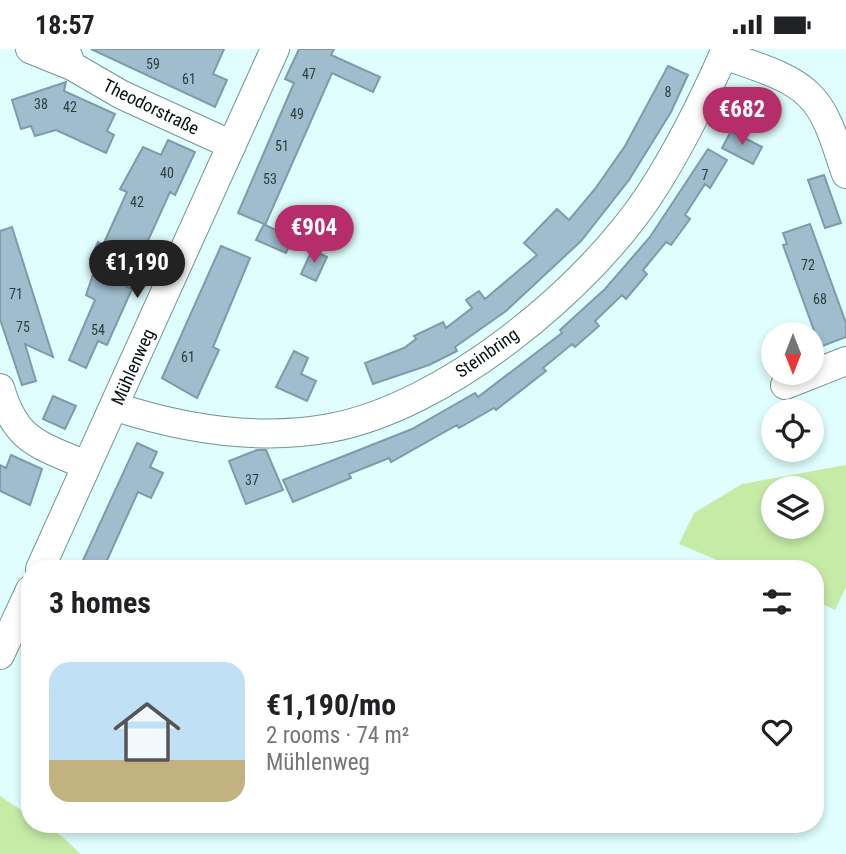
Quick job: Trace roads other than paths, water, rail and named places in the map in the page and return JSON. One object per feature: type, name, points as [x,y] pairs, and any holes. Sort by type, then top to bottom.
[{"type":"street","name":"Theodorstraße","points":[[30,49],[68,58],[122,95],[232,145]]},
{"type":"street","name":"Mühlenweg","points":[[44,560],[85,465],[116,407],[275,49]]},
{"type":"street","points":[[725,52],[777,75],[809,95],[830,130],[846,174]]},
{"type":"street","name":"Steinbring","points":[[116,407],[164,423],[210,430],[276,432],[330,428],[374,416],[427,392],[480,360],[533,321],[615,241],[649,195],[696,116],[725,52]]},
{"type":"street","points":[[785,386],[846,361]]},
{"type":"street","points":[[0,389],[7,411],[19,431],[38,444],[85,465]]},
{"type":"street","points":[[0,655],[21,610]]}]
